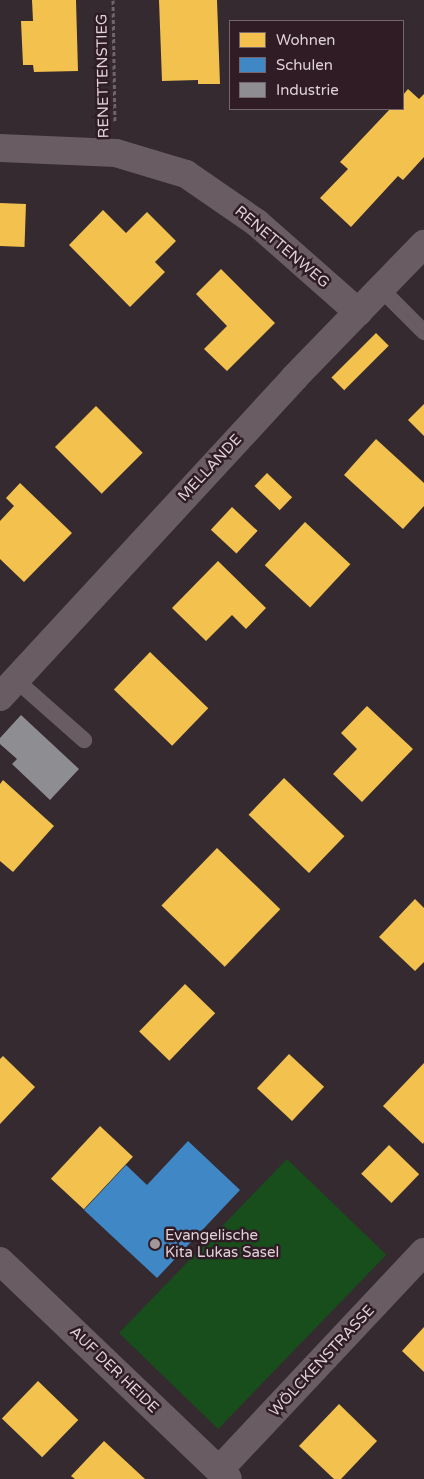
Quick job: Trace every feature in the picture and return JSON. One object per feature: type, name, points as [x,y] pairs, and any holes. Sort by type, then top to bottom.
[{"type":"street","name":"RENETTENWEG","points":[[0,148],[116,152],[186,174],[257,222],[358,312]]},
{"type":"street","name":"MELLANDE","points":[[8,688],[358,312],[424,244]]},
{"type":"street","name":"WÖLCKENSTRASSE","points":[[223,1474],[424,1252]]},
{"type":"street","name":"AUF DER HEIDE","points":[[0,1261],[223,1474]]},
{"type":"lane","points":[[381,289],[424,332]]},
{"type":"lane","points":[[8,688],[84,740]]},
{"type":"path","name":"RENETTENSTIEG","points":[[113,0],[116,152]]},
{"type":"green space","points":[[287,1159],[386,1255],[218,1429],[119,1333]]},
{"type":"building: Wohnen","points":[[32,0],[76,0],[78,71],[34,72],[33,65],[23,65],[21,21],[33,21]]},
{"type":"building: Wohnen","points":[[159,0],[217,0],[220,84],[198,84],[198,80],[162,81]]},
{"type":"building: Wohnen","points":[[408,89],[419,99],[424,94],[424,157],[403,180],[398,176],[351,227],[320,198],[348,169],[340,162],[389,110],[404,110],[404,94]]},
{"type":"building: Wohnen","points":[[0,203],[26,204],[24,247],[0,246]]},
{"type":"building: Wohnen","points":[[103,210],[126,233],[147,212],[176,241],[155,262],[165,272],[130,307],[69,245]]},
{"type":"building: Wohnen","points":[[221,269],[275,323],[227,371],[204,349],[227,326],[196,294]]},
{"type":"building: Wohnen","points":[[376,333],[389,346],[344,390],[331,378]]},
{"type":"building: Wohnen","points":[[424,404],[424,436],[408,420]]},
{"type":"building: Wohnen","points":[[96,406],[143,453],[102,494],[55,447]]},
{"type":"building: Wohnen","points":[[376,439],[424,483],[424,506],[403,529],[344,475]]},
{"type":"building: Wohnen","points":[[267,473],[292,497],[280,510],[254,486]]},
{"type":"building: Wohnen","points":[[20,483],[72,533],[24,582],[0,559],[0,521],[14,506],[6,498]]},
{"type":"building: Wohnen","points":[[232,507],[258,531],[236,554],[211,530]]},
{"type":"building: Wohnen","points":[[305,522],[350,564],[310,607],[265,565]]},
{"type":"building: Wohnen","points":[[218,561],[266,608],[246,629],[232,615],[206,641],[172,608]]},
{"type":"building: Wohnen","points":[[150,652],[208,708],[172,746],[114,689]]},
{"type":"building: Wohnen","points":[[367,706],[413,749],[362,802],[333,774],[357,749],[341,733]]},
{"type":"building: Wohnen","points":[[284,778],[344,836],[309,873],[249,815]]},
{"type":"building: Wohnen","points":[[3,780],[54,826],[13,872],[0,861],[0,784]]},
{"type":"building: Wohnen","points":[[217,848],[280,909],[225,967],[161,906]]},
{"type":"building: Wohnen","points":[[415,899],[424,908],[424,962],[415,971],[379,937]]},
{"type":"building: Wohnen","points":[[185,984],[215,1013],[169,1061],[139,1031]]},
{"type":"building: Wohnen","points":[[289,1054],[324,1087],[292,1121],[257,1088]]},
{"type":"building: Wohnen","points":[[3,1056],[35,1087],[0,1124],[0,1059]]},
{"type":"building: Wohnen","points":[[424,1063],[424,1142],[423,1144],[383,1106]]},
{"type":"building: Wohnen","points":[[100,1126],[133,1157],[84,1209],[51,1179]]},
{"type":"building: Wohnen","points":[[389,1145],[419,1174],[391,1203],[361,1174]]},
{"type":"building: Wohnen","points":[[424,1327],[424,1372],[402,1351]]},
{"type":"building: Wohnen","points":[[38,1381],[78,1420],[42,1457],[2,1418]]},
{"type":"building: Wohnen","points":[[339,1404],[377,1441],[341,1479],[334,1479],[299,1446]]},
{"type":"building: Wohnen","points":[[104,1441],[145,1479],[75,1479],[71,1476]]},
{"type":"building: Schulen","name":"Evangelische Kita Lukas Sasel","points":[[188,1141],[240,1190],[157,1278],[84,1210],[126,1165],[147,1185]]},
{"type":"building: Industrie","points":[[21,715],[79,769],[50,800],[12,764],[17,759],[0,744],[0,738]]},
{"type":"place","name":"Evangelische Kita Lukas Sasel","points":[[155,1244]]}]
